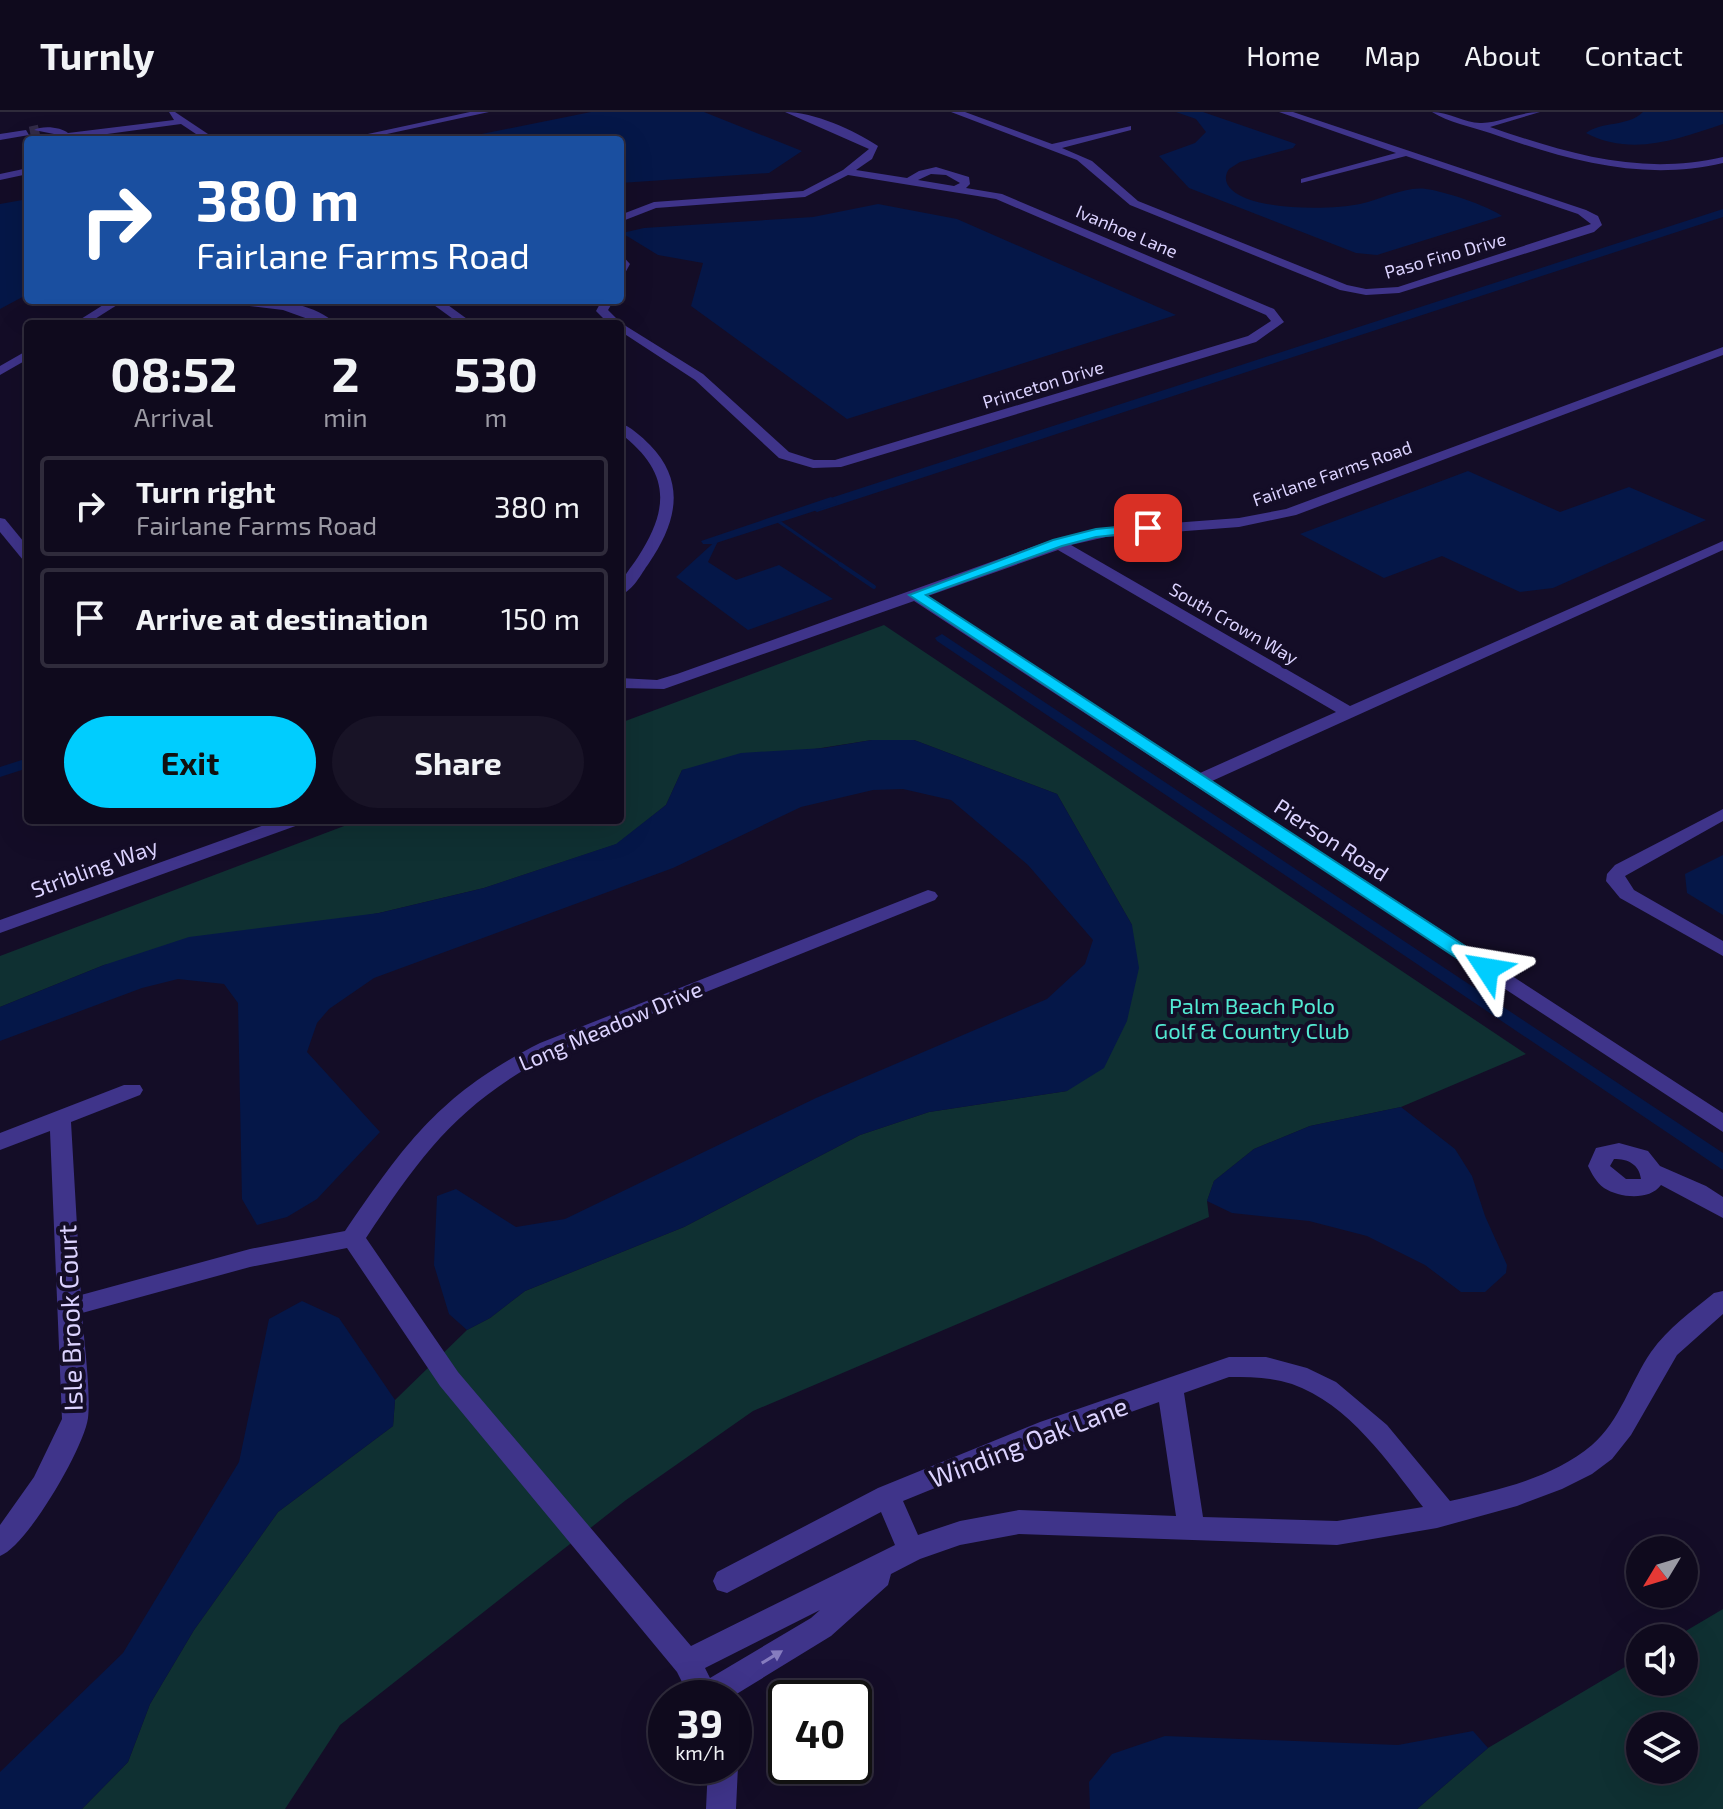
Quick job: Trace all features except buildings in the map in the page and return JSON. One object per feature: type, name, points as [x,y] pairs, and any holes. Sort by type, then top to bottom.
[{"type":"street","points":[[365,136],[484,112]]},
{"type":"street","points":[[624,215],[663,204],[805,194],[847,172],[875,148],[863,140],[790,112]]},
{"type":"street","name":"Paso Fino Drive","points":[[956,112],[1090,163],[1119,194],[1134,203],[1358,291],[1399,290],[1590,230],[1597,225],[1594,218],[1582,212],[1284,112]]},
{"type":"street","points":[[1437,112],[1575,156],[1617,165],[1691,167],[1723,160]]},
{"type":"street","points":[[1482,126],[1535,112]]},
{"type":"street","points":[[27,136],[123,131],[176,117],[206,136]]},
{"type":"street","points":[[1052,147],[1128,128]]},
{"type":"street","points":[[1,138],[24,136]]},
{"type":"street","points":[[1305,181],[1406,153]]},
{"type":"street","name":"Ivanhoe Lane","points":[[909,182],[928,169],[939,168],[965,179],[965,184],[956,189]]},
{"type":"street","points":[[2,175],[24,172]]},
{"type":"street","name":"Ivanhoe Lane","points":[[847,172],[998,196],[1270,312],[1278,322]]},
{"type":"street","points":[[86,320],[112,304]]},
{"type":"street","points":[[263,304],[302,309],[325,320]]},
{"type":"street","points":[[439,304],[462,320]]},
{"type":"street","points":[[606,304],[602,311],[612,320]]},
{"type":"street","name":"Princeton Drive","points":[[624,329],[699,377],[784,455],[813,464],[858,459],[1191,358],[1252,339],[1278,322]]},
{"type":"street","name":"Fairlane Farms Road","points":[[624,679],[658,685],[1057,543],[1121,530],[1235,524],[1272,518],[1723,351]]},
{"type":"street","points":[[0,371],[24,356]]},
{"type":"street","points":[[624,430],[640,440],[654,457],[665,474],[670,495],[668,515],[659,538],[624,585]]},
{"type":"street","points":[[0,522],[24,552]]},
{"type":"street","name":"South Crown Way","points":[[1057,543],[1349,713]]},
{"type":"street","points":[[1199,780],[1723,545]]},
{"type":"street","name":"Pierson Road","points":[[916,595],[1723,1124]]},
{"type":"street","points":[[1723,814],[1616,874],[1616,881],[1627,894],[1723,950]]},
{"type":"street","name":"Stribling Way","points":[[0,927],[284,824]]},
{"type":"street","name":"Long Meadow Drive","points":[[353,1238],[429,1131],[454,1106],[503,1070],[547,1048],[928,896]]},
{"type":"street","points":[[0,1142],[132,1090]]},
{"type":"street","name":"Isle Brook Court","points":[[0,1544],[46,1484],[75,1419],[60,1118]]},
{"type":"street","points":[[1653,1172],[1698,1192],[1723,1209]]},
{"type":"street","points":[[71,1307],[250,1258],[353,1238],[449,1379],[687,1663],[696,1680]]},
{"type":"street","points":[[687,1663],[902,1556],[960,1533],[1019,1522],[1337,1533],[1378,1530],[1544,1485],[1583,1467],[1603,1451],[1666,1350],[1723,1300]]},
{"type":"street","name":"Winding Oak Lane","points":[[727,1581],[887,1496],[1049,1430],[1229,1367],[1243,1365],[1286,1370],[1314,1380],[1350,1406],[1392,1450],[1444,1514]]},
{"type":"street","points":[[1170,1387],[1191,1527]]},
{"type":"street","points":[[887,1496],[902,1556]]},
{"type":"street","points":[[733,1680],[821,1627],[902,1556]]},
{"type":"street","points":[[721,1809],[722,1784]]},
{"type":"green space","name":"Palm Beach Polo Golf & Country Club","points":[[884,625],[1526,1054],[1401,1107],[1310,1126],[1254,1149],[1214,1181],[1207,1201],[1209,1217],[753,1411],[626,1500],[340,1725],[285,1809],[82,1809],[128,1762],[150,1704],[194,1630],[278,1512],[393,1426],[395,1400],[467,1330],[490,1318],[525,1291],[684,1227],[860,1135],[929,1112],[1067,1091],[1132,925],[1057,794],[914,740],[872,740],[682,770],[666,805],[617,844],[484,888],[379,913],[104,965],[0,1007],[0,956],[349,824],[624,824],[624,722]]},
{"type":"green space","points":[[1723,1609],[1723,1809],[1417,1809],[1488,1748],[1626,1666],[1626,1696],[1698,1696],[1698,1624]]},
{"type":"water","points":[[591,112],[704,112],[802,151],[769,173],[624,183],[624,136],[472,136]]},
{"type":"water","points":[[1176,112],[1203,112],[1296,144],[1293,148],[1240,162],[1229,169],[1226,180],[1230,188],[1257,202],[1293,207],[1331,207],[1360,204],[1410,190],[1426,189],[1466,200],[1502,216],[1377,255],[1356,253],[1189,188],[1159,156],[1195,143],[1206,132],[1196,119]]},
{"type":"water","points":[[1643,112],[1719,112],[1723,113],[1723,124],[1672,140],[1638,145],[1620,144],[1586,133],[1630,120]]},
{"type":"water","points":[[24,200],[24,296],[0,309],[0,204]]},
{"type":"water","points":[[878,204],[957,219],[1176,315],[847,419],[691,306],[703,263],[658,255],[624,234],[644,228],[813,217]]},
{"type":"water","points":[[1723,209],[1723,217],[817,512],[806,506]]},
{"type":"water","points":[[1468,471],[1560,512],[1629,487],[1706,520],[1553,588],[1520,592],[1442,556],[1384,578],[1300,534]]},
{"type":"water","points":[[720,537],[708,562],[736,580],[779,565],[833,599],[748,630],[676,577]]},
{"type":"water","points":[[872,740],[914,740],[1057,794],[1132,925],[1139,968],[1127,1021],[1104,1068],[1067,1091],[929,1112],[860,1135],[684,1227],[525,1291],[490,1318],[467,1330],[449,1314],[434,1265],[437,1196],[456,1189],[516,1227],[565,1219],[816,1098],[1047,999],[1085,964],[1093,940],[1028,865],[951,800],[903,789],[873,790],[801,807],[673,868],[374,978],[329,1009],[317,1023],[307,1052],[380,1132],[317,1199],[287,1217],[257,1225],[242,1199],[238,1003],[224,984],[178,979],[142,988],[0,1041],[0,1007],[104,965],[189,937],[379,913],[484,888],[616,844],[666,805],[682,770],[741,753],[824,748]]},
{"type":"water","points":[[1723,855],[1723,915],[1687,893],[1685,874]]},
{"type":"water","points":[[1401,1107],[1455,1149],[1472,1176],[1485,1216],[1507,1265],[1506,1273],[1485,1292],[1461,1292],[1425,1265],[1367,1236],[1309,1221],[1232,1213],[1207,1201],[1214,1181],[1254,1149],[1310,1126]]},
{"type":"water","points":[[302,1301],[339,1318],[395,1400],[393,1426],[278,1512],[194,1630],[150,1704],[128,1762],[82,1809],[0,1809],[0,1772],[123,1653],[239,1462],[269,1319]]},
{"type":"water","points":[[1473,1731],[1488,1748],[1417,1809],[1090,1809],[1089,1782],[1112,1754],[1165,1736],[1398,1745]]},
{"type":"waterway","points":[[708,541],[831,501]]},
{"type":"waterway","points":[[775,519],[843,566]]},
{"type":"waterway","points":[[840,564],[874,587]]},
{"type":"waterway","points":[[942,638],[1723,1163]]},
{"type":"waterway","points":[[0,772],[24,764]]},
{"type":"tunnel","points":[[30,132],[39,130]]},
{"type":"route","points":[[1148,528],[1096,533],[1057,543],[916,595],[1487,969]]}]
